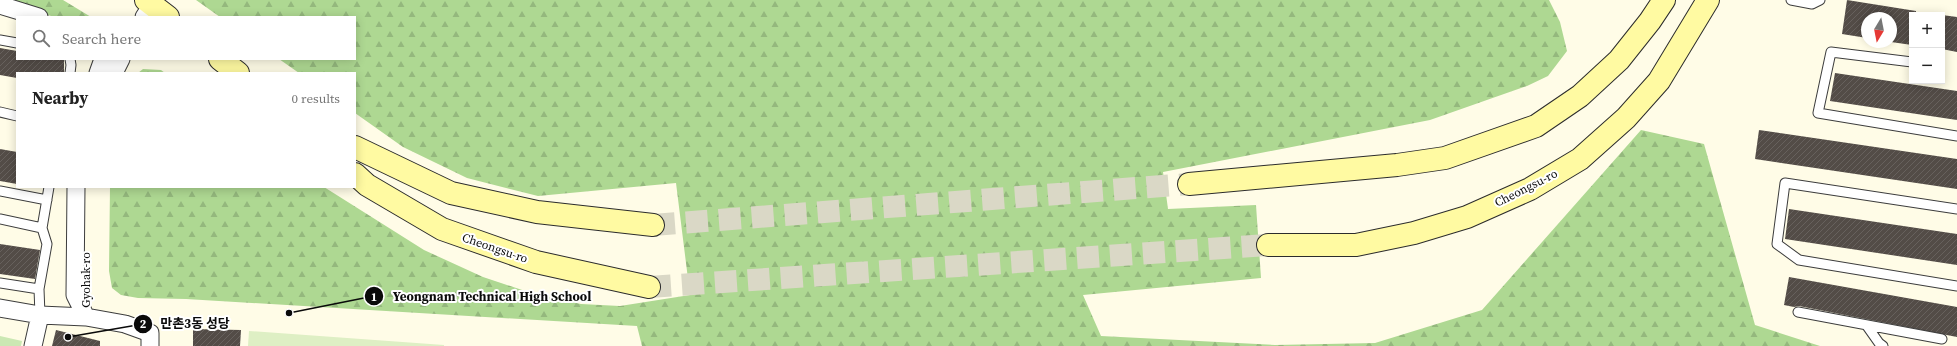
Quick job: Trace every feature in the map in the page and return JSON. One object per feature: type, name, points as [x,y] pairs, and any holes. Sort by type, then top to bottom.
[{"type":"main road","points":[[1189,184],[1397,165],[1445,158],[1536,126],[1580,96],[1619,60],[1650,21],[1664,0]]},
{"type":"main road","name":"Cheongsu-ro","points":[[1268,245],[1356,245],[1414,233],[1467,217],[1530,189],[1580,159],[1626,118],[1659,81],[1708,0]]},
{"type":"main road","points":[[221,60],[237,72]]},
{"type":"main road","points":[[356,147],[451,193],[537,212],[653,225]]},
{"type":"main road","name":"Cheongsu-ro","points":[[356,175],[367,185],[442,229],[536,262],[649,287]]},
{"type":"street","points":[[0,5],[36,16]]},
{"type":"street","points":[[98,72],[103,60]]},
{"type":"street","points":[[114,72],[120,60]]},
{"type":"street","points":[[0,308],[40,315],[86,317],[75,295],[76,188]]},
{"type":"street","name":"Gyohak-ro","points":[[86,188],[86,317],[125,324],[150,334],[150,346]]},
{"type":"street","points":[[33,346],[40,315]]},
{"type":"lane","points":[[1791,0],[1812,4],[1820,0]]},
{"type":"lane","points":[[0,40],[16,43]]},
{"type":"lane","points":[[1909,62],[1831,52],[1818,113],[1957,136]]},
{"type":"lane","points":[[70,60],[72,65],[70,72]]},
{"type":"lane","points":[[0,112],[16,116]]},
{"type":"lane","points":[[1957,209],[1785,183],[1777,244],[1799,260],[1957,286]]},
{"type":"lane","points":[[40,315],[39,289],[47,244],[42,228],[49,188]]},
{"type":"lane","points":[[0,191],[47,200]]},
{"type":"lane","points":[[0,219],[42,228]]},
{"type":"lane","points":[[0,283],[39,289]]},
{"type":"lane","points":[[1798,312],[1942,339]]},
{"type":"lane","points":[[1867,326],[1879,343],[1883,346]]},
{"type":"green space","points":[[3,0],[63,0],[89,16],[51,16]]},
{"type":"green space","points":[[196,0],[1549,0],[1560,22],[1567,51],[1548,76],[1527,86],[1430,120],[1163,172],[1168,209],[1256,205],[1261,278],[1083,295],[1101,336],[1275,345],[1375,343],[1482,310],[1641,130],[1704,144],[1755,325],[1820,346],[642,346],[637,326],[186,299],[138,298],[121,295],[112,288],[109,271],[110,188],[326,188],[424,250],[483,277],[534,294],[581,304],[620,306],[690,295],[676,183],[538,196],[467,178],[403,147],[356,114],[356,72],[298,72],[280,60],[356,60],[356,16],[219,16]]},
{"type":"green space","points":[[143,69],[161,70],[164,72],[139,72]]},
{"type":"green space","points":[[249,331],[444,345],[444,346],[248,346]]},
{"type":"green space","points":[[0,336],[22,341],[21,346],[0,346]]},
{"type":"building","points":[[1847,0],[1916,11],[1909,12],[1909,45],[1897,43],[1897,12],[1861,12],[1861,37],[1842,34]]},
{"type":"building","points":[[1945,15],[1957,17],[1957,52],[1945,50]]},
{"type":"building","points":[[0,48],[16,51],[16,60],[64,60],[64,72],[16,72],[16,78],[0,75]]},
{"type":"building","points":[[1835,73],[1957,91],[1957,120],[1830,101]]},
{"type":"building","points":[[1759,130],[1957,159],[1957,189],[1755,159]]},
{"type":"building","points":[[0,149],[16,152],[16,184],[0,181]]},
{"type":"building","points":[[1789,209],[1957,234],[1957,265],[1785,239]]},
{"type":"building","points":[[0,244],[40,250],[35,279],[0,274]]},
{"type":"building","points":[[1789,277],[1957,307],[1957,337],[1799,306],[1794,307],[1784,305]]},
{"type":"building","points":[[193,329],[241,330],[240,346],[193,346]]},
{"type":"building","points":[[56,330],[100,341],[100,346],[52,346]]},
{"type":"tunnel","points":[[653,225],[1189,184]]},
{"type":"tunnel","points":[[649,287],[1268,245]]},
{"type":"place","name":"Yeongnam Technical High School","points":[[289,313]]},
{"type":"place","name":"만촌3동 성당","points":[[68,337]]}]
